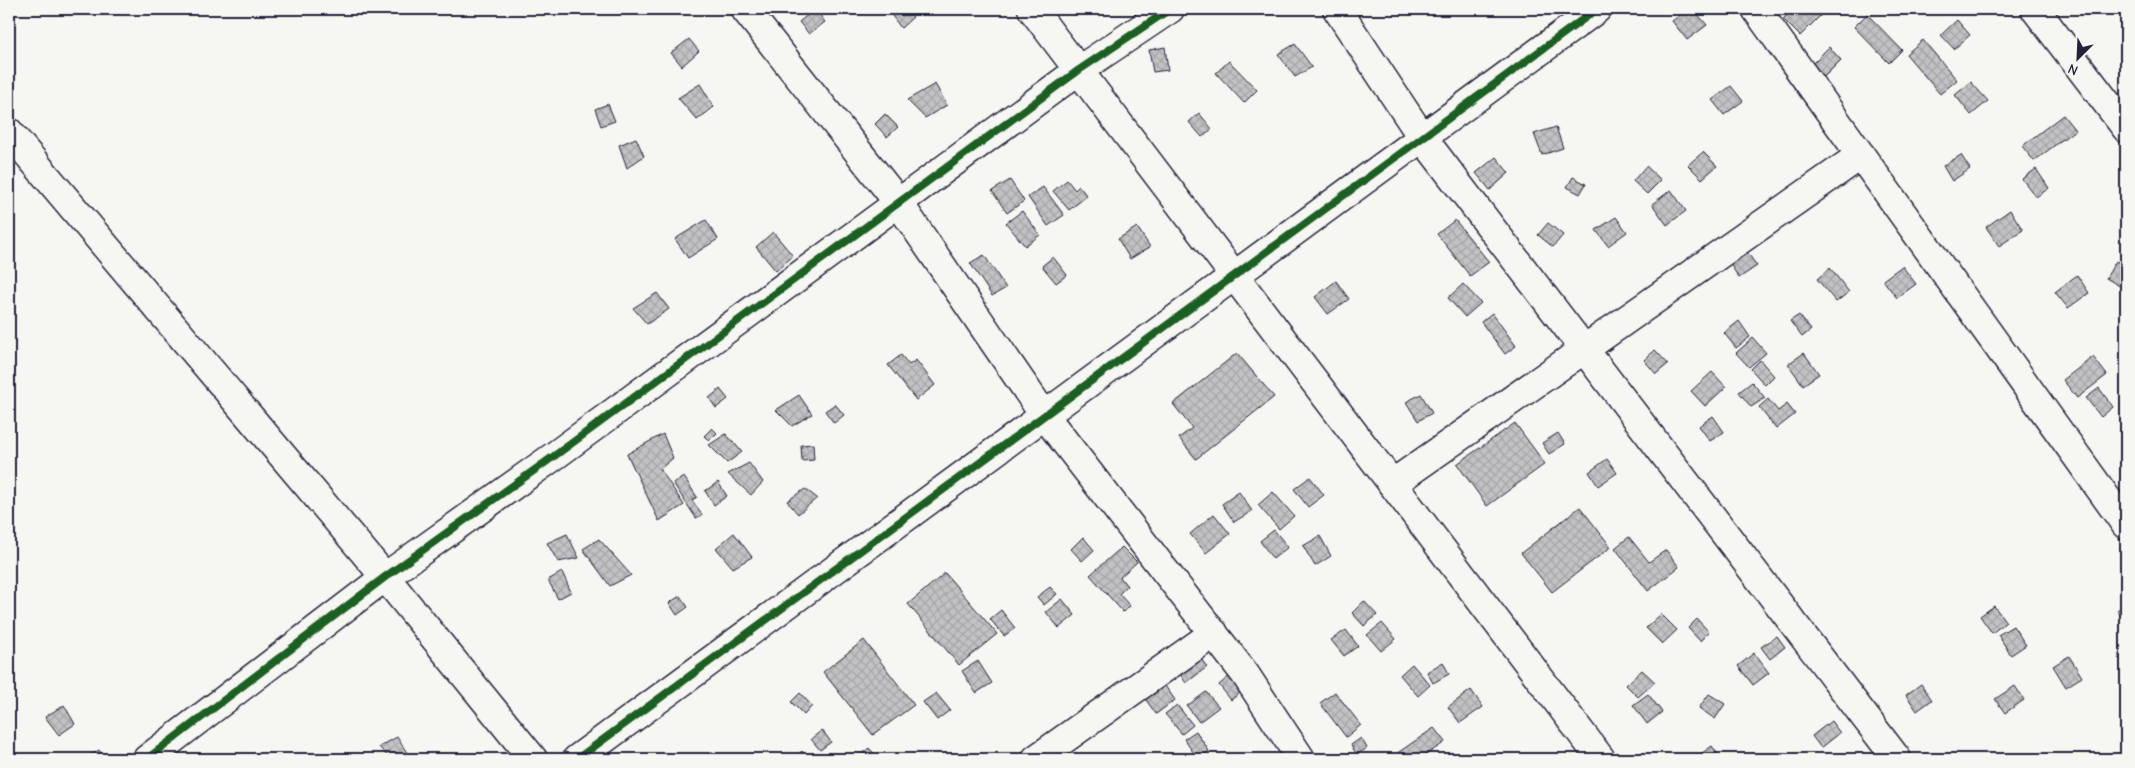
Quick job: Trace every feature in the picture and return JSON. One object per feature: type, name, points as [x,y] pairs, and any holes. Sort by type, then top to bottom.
[{"type":"street","points":[[745,9],[898,202],[1044,415],[1245,674],[1301,759]]},
{"type":"street","points":[[1032,9],[1601,759]]},
{"type":"street","points":[[147,759],[385,577],[557,454],[1079,70],[1170,9]]},
{"type":"street","points":[[1337,9],[1422,137],[1897,759]]},
{"type":"street","points":[[577,759],[1596,9]]},
{"type":"street","points":[[1756,9],[2126,525]]},
{"type":"street","points":[[2035,9],[2126,128]]},
{"type":"street","points":[[9,132],[385,577],[533,759]]},
{"type":"street","points":[[1392,484],[1861,155]]},
{"type":"street","points":[[1036,759],[1214,634]]},
{"type":"building","points":[[815,9],[825,22],[809,34],[799,22]]},
{"type":"building","points":[[887,9],[905,9],[913,17],[901,28]]},
{"type":"building","points":[[1689,9],[1693,9],[1707,25],[1687,40],[1672,21]]},
{"type":"building","points":[[1766,9],[1787,9],[1775,19]]},
{"type":"building","points":[[1793,9],[1821,9],[1824,12],[1800,36],[1783,19]]},
{"type":"building","points":[[1867,14],[1902,50],[1889,63],[1854,27]]},
{"type":"building","points":[[1957,20],[1970,35],[1954,49],[1941,35]]},
{"type":"building","points":[[689,39],[699,51],[682,66],[671,53]]},
{"type":"building","points":[[1923,40],[1957,80],[1940,94],[1906,54]]},
{"type":"building","points":[[1295,44],[1312,67],[1295,77],[1278,54]]},
{"type":"building","points":[[1165,47],[1168,70],[1153,72],[1149,50]]},
{"type":"building","points":[[1829,47],[1841,60],[1824,77],[1812,64]]},
{"type":"building","points":[[1229,61],[1257,90],[1244,103],[1216,73]]},
{"type":"building","points":[[1971,82],[1988,101],[1971,115],[1955,95]]},
{"type":"building","points":[[700,84],[714,107],[697,120],[678,98]]},
{"type":"building","points":[[935,84],[947,105],[925,118],[907,100]]},
{"type":"building","points":[[1731,86],[1743,101],[1724,115],[1712,100]]},
{"type":"building","points":[[608,104],[615,121],[601,126],[595,109]]},
{"type":"building","points":[[1199,113],[1212,129],[1202,137],[1189,122]]},
{"type":"building","points":[[885,114],[898,127],[887,137],[875,124]]},
{"type":"building","points":[[2063,115],[2075,130],[2034,161],[2022,146]]},
{"type":"building","points":[[1556,127],[1563,148],[1542,155],[1534,134]]},
{"type":"building","points":[[636,138],[644,156],[627,168],[619,145]]},
{"type":"building","points":[[1703,152],[1717,166],[1702,179],[1688,165]]},
{"type":"building","points":[[1961,155],[1970,169],[1952,181],[1943,166]]},
{"type":"building","points":[[1496,157],[1509,173],[1490,190],[1476,173]]},
{"type":"building","points":[[1646,166],[1661,180],[1647,194],[1633,181]]},
{"type":"building","points":[[2036,169],[2049,188],[2036,197],[2022,179]]},
{"type":"building","points":[[1573,177],[1586,184],[1580,194],[1567,187]]},
{"type":"building","points":[[1010,180],[1024,201],[1007,213],[992,191]]},
{"type":"building","points":[[1067,180],[1075,190],[1079,186],[1087,196],[1069,210],[1053,191]]},
{"type":"building","points":[[1043,187],[1064,215],[1048,226],[1028,197]]},
{"type":"building","points":[[1671,190],[1686,211],[1667,225],[1652,204]]},
{"type":"building","points":[[2126,203],[2126,218],[2119,209]]},
{"type":"building","points":[[2010,210],[2023,230],[1999,246],[1986,227]]},
{"type":"building","points":[[1022,211],[1040,235],[1025,246],[1006,223]]},
{"type":"building","points":[[1616,217],[1627,232],[1608,246],[1596,230]]},
{"type":"building","points":[[706,220],[718,239],[688,258],[675,239]]},
{"type":"building","points":[[1455,220],[1489,262],[1470,276],[1437,234]]},
{"type":"building","points":[[1548,223],[1563,235],[1553,247],[1538,235]]},
{"type":"building","points":[[1137,227],[1150,247],[1130,259],[1118,239]]},
{"type":"building","points":[[773,232],[793,256],[776,271],[756,247]]},
{"type":"building","points":[[1744,248],[1757,266],[1739,278],[1727,259]]},
{"type":"building","points":[[984,255],[1006,288],[992,296],[970,263]]},
{"type":"building","points":[[1053,257],[1067,275],[1056,283],[1042,266]]},
{"type":"building","points":[[2116,261],[2126,266],[2126,282],[2123,288],[2106,278]]},
{"type":"building","points":[[1902,266],[1916,284],[1897,298],[1883,280]]},
{"type":"building","points":[[1830,268],[1849,292],[1836,302],[1817,279]]},
{"type":"building","points":[[2077,275],[2089,293],[2068,308],[2055,292]]},
{"type":"building","points":[[1336,281],[1349,299],[1328,314],[1315,297]]},
{"type":"building","points":[[1463,284],[1481,303],[1465,317],[1448,298]]},
{"type":"building","points":[[657,293],[669,309],[647,324],[633,308]]},
{"type":"building","points":[[1492,313],[1516,346],[1505,354],[1481,322]]},
{"type":"building","points":[[1799,315],[1811,330],[1802,337],[1790,321]]},
{"type":"building","points":[[1739,321],[1750,337],[1736,348],[1724,333]]},
{"type":"building","points":[[1753,338],[1766,353],[1749,367],[1736,353]]},
{"type":"building","points":[[1655,350],[1668,364],[1656,374],[1644,360]]},
{"type":"building","points":[[1237,353],[1274,397],[1196,459],[1179,438],[1192,428],[1173,404]]},
{"type":"building","points":[[1804,353],[1819,374],[1803,385],[1788,364]]},
{"type":"building","points":[[901,355],[909,365],[916,360],[935,385],[916,400],[888,365]]},
{"type":"building","points":[[2093,357],[2107,375],[2077,398],[2063,380]]},
{"type":"building","points":[[1760,360],[1774,376],[1765,385],[1751,369]]},
{"type":"building","points":[[1712,372],[1726,387],[1705,406],[1691,391]]},
{"type":"building","points":[[1752,382],[1765,398],[1751,407],[1739,392]]},
{"type":"building","points":[[2099,388],[2113,407],[2101,417],[2086,398]]},
{"type":"building","points":[[720,389],[728,399],[716,408],[709,398]]},
{"type":"building","points":[[1421,394],[1432,413],[1418,421],[1406,402]]},
{"type":"building","points":[[799,395],[812,414],[792,426],[776,410]]},
{"type":"building","points":[[1768,399],[1778,411],[1787,404],[1795,414],[1776,429],[1759,407]]},
{"type":"building","points":[[835,404],[844,415],[834,423],[825,411]]},
{"type":"building","points":[[1713,416],[1724,432],[1710,441],[1699,426]]},
{"type":"building","points":[[1515,423],[1545,464],[1487,506],[1457,464]]},
{"type":"building","points":[[712,428],[717,433],[709,441],[704,436]]},
{"type":"building","points":[[1558,433],[1565,444],[1549,454],[1542,443]]},
{"type":"building","points":[[663,434],[673,458],[660,469],[684,505],[659,521],[627,454]]},
{"type":"building","points":[[726,434],[742,452],[727,463],[709,445]]},
{"type":"building","points":[[813,444],[814,460],[802,461],[801,445]]},
{"type":"building","points":[[1607,459],[1617,473],[1598,486],[1589,472]]},
{"type":"building","points":[[749,463],[763,482],[751,495],[728,474]]},
{"type":"building","points":[[684,477],[697,497],[692,500],[702,515],[696,518],[673,483]]},
{"type":"building","points":[[1310,477],[1324,495],[1308,507],[1294,489]]},
{"type":"building","points":[[718,482],[727,496],[714,505],[705,491]]},
{"type":"building","points":[[805,489],[817,498],[798,514],[787,501]]},
{"type":"building","points":[[1239,492],[1252,511],[1234,522],[1222,504]]},
{"type":"building","points":[[1273,492],[1294,516],[1279,529],[1258,505]]},
{"type":"building","points":[[1580,507],[1611,547],[1552,592],[1521,553]]},
{"type":"building","points":[[1214,514],[1230,534],[1206,553],[1190,534]]},
{"type":"building","points":[[1274,530],[1288,547],[1273,559],[1260,541]]},
{"type":"building","points":[[734,533],[752,557],[733,568],[716,548]]},
{"type":"building","points":[[567,534],[579,558],[558,562],[547,543]]},
{"type":"building","points":[[1320,536],[1331,556],[1315,566],[1303,546]]},
{"type":"building","points":[[1083,537],[1094,550],[1082,561],[1071,549]]},
{"type":"building","points":[[1629,537],[1649,562],[1666,550],[1679,567],[1648,591],[1615,548]]},
{"type":"building","points":[[599,539],[631,575],[610,586],[583,549]]},
{"type":"building","points":[[1122,547],[1137,562],[1120,577],[1127,586],[1119,594],[1130,606],[1123,612],[1090,575]]},
{"type":"building","points":[[562,572],[571,592],[558,599],[548,580]]},
{"type":"building","points":[[945,573],[997,634],[959,665],[908,604]]},
{"type":"building","points":[[1050,587],[1057,594],[1044,605],[1037,597]]},
{"type":"building","points":[[680,596],[688,607],[677,615],[669,603]]},
{"type":"building","points":[[1062,599],[1075,615],[1059,628],[1046,612]]},
{"type":"building","points":[[1364,601],[1377,615],[1364,626],[1352,613]]},
{"type":"building","points":[[2126,604],[2126,624],[2117,610]]},
{"type":"building","points":[[1994,606],[2006,622],[1992,633],[1980,616]]},
{"type":"building","points":[[1001,610],[1015,628],[1004,636],[990,619]]},
{"type":"building","points":[[1661,614],[1677,630],[1662,644],[1646,628]]},
{"type":"building","points":[[1697,619],[1709,632],[1700,641],[1688,628]]},
{"type":"building","points":[[1382,623],[1396,639],[1381,651],[1367,635]]},
{"type":"building","points":[[2013,626],[2026,645],[2011,655],[1998,635]]},
{"type":"building","points":[[1346,630],[1358,646],[1344,656],[1331,640]]},
{"type":"building","points":[[1777,636],[1785,647],[1770,659],[1761,647]]},
{"type":"building","points":[[864,640],[914,705],[873,735],[823,672]]},
{"type":"building","points":[[1754,653],[1769,673],[1753,685],[1738,666]]},
{"type":"building","points":[[1199,656],[1207,667],[1186,683],[1178,671]]},
{"type":"building","points":[[2069,656],[2082,677],[2066,687],[2053,666]]},
{"type":"building","points":[[978,661],[992,683],[976,693],[962,671]]},
{"type":"building","points":[[1443,662],[1449,674],[1433,683],[1427,672]]},
{"type":"building","points":[[1412,664],[1430,685],[1418,696],[1400,675]]},
{"type":"building","points":[[1642,670],[1655,682],[1638,697],[1626,685]]},
{"type":"building","points":[[1231,675],[1244,690],[1231,700],[1219,685]]},
{"type":"building","points":[[1163,683],[1175,700],[1156,714],[1144,697]]},
{"type":"building","points":[[1921,684],[1932,700],[1917,711],[1906,695]]},
{"type":"building","points":[[2015,686],[2024,700],[2005,713],[1995,699]]},
{"type":"building","points":[[1471,690],[1483,707],[1460,723],[1448,707]]},
{"type":"building","points":[[1206,692],[1219,707],[1199,722],[1187,706]]},
{"type":"building","points":[[1335,692],[1361,725],[1346,737],[1320,703]]},
{"type":"building","points":[[800,693],[812,706],[804,715],[791,702]]},
{"type":"building","points":[[936,693],[950,710],[937,720],[923,702]]},
{"type":"building","points":[[1648,694],[1662,712],[1647,724],[1633,705]]},
{"type":"building","points":[[1709,694],[1725,704],[1715,719],[1699,708]]},
{"type":"building","points":[[64,705],[75,724],[59,735],[45,717]]},
{"type":"building","points":[[1177,705],[1193,725],[1182,734],[1165,714]]},
{"type":"building","points":[[1831,721],[1840,733],[1821,748],[1812,736]]},
{"type":"building","points":[[1434,728],[1445,742],[1420,759],[1399,759],[1396,754]]},
{"type":"building","points":[[822,730],[831,742],[820,750],[811,739]]},
{"type":"building","points":[[1196,731],[1209,751],[1198,759],[1184,739]]},
{"type":"building","points":[[397,737],[411,759],[390,759],[379,747]]},
{"type":"building","points":[[1361,738],[1367,748],[1357,755],[1351,745]]},
{"type":"building","points":[[1712,746],[1721,759],[1701,759],[1698,756]]},
{"type":"building","points":[[869,748],[879,759],[855,759]]},
{"type":"building","points":[[99,750],[105,759],[84,759]]},
{"type":"building","points":[[802,751],[810,759],[793,759]]},
{"type":"building","points":[[357,754],[361,759],[351,759]]},
{"type":"cycle path","points":[[147,759],[385,577],[557,454],[1079,70],[1170,9]]},
{"type":"cycle path","points":[[577,759],[1597,9]]}]
